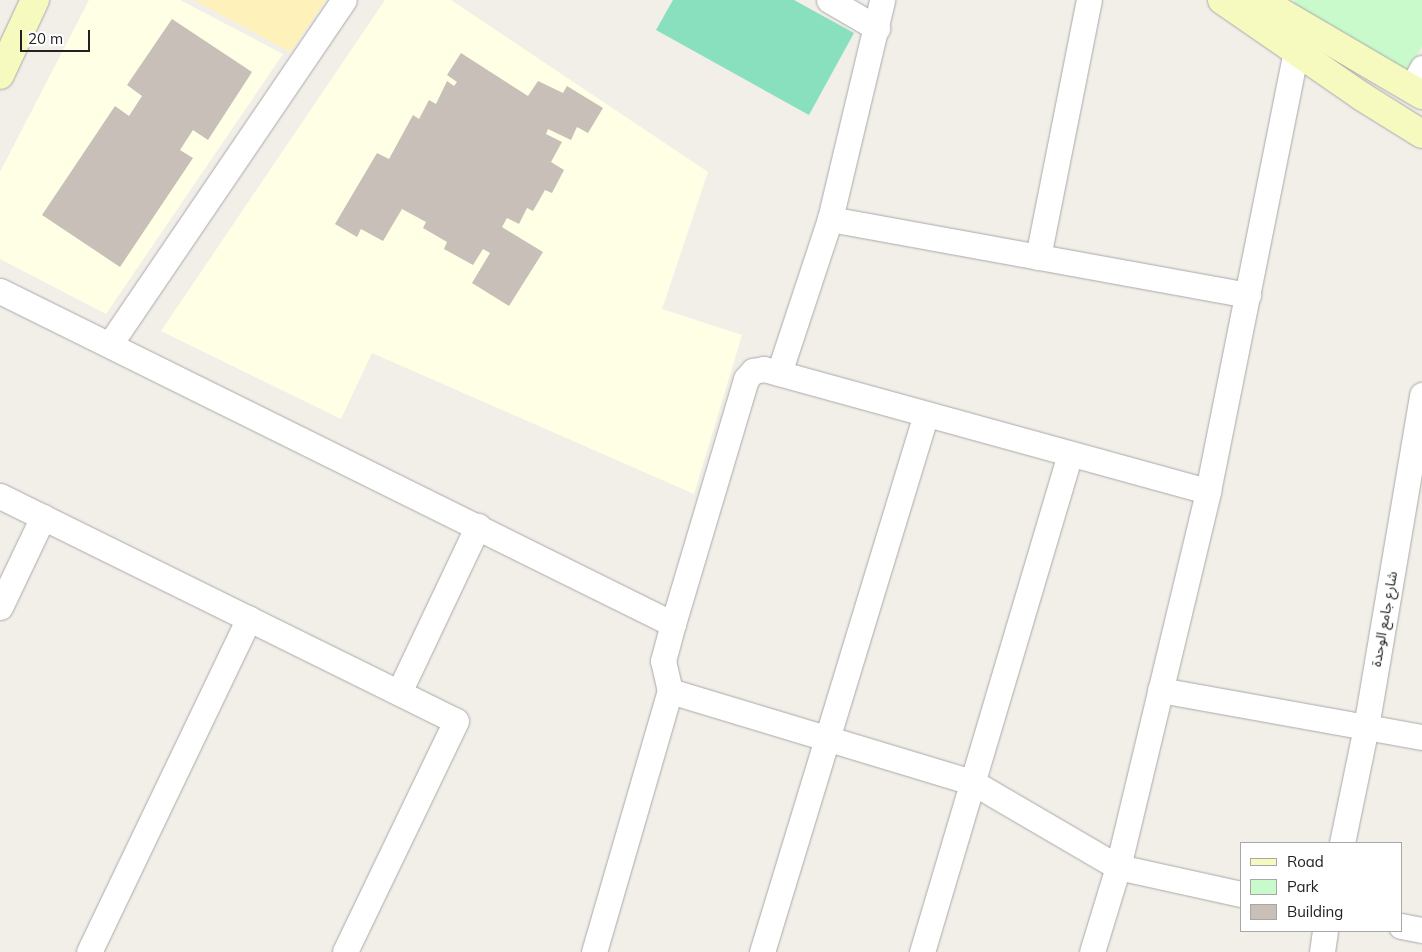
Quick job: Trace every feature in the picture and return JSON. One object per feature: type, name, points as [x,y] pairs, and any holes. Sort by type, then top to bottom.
[{"type":"main road","points":[[0,75],[35,0]]},
{"type":"main road","points":[[1222,0],[1360,96],[1422,134]]},
{"type":"main road","points":[[1267,2],[1418,84]]},
{"type":"street","points":[[110,344],[344,0]]},
{"type":"street","points":[[829,0],[877,28]]},
{"type":"street","points":[[779,373],[830,219],[877,28],[882,0]]},
{"type":"street","points":[[1038,257],[1089,0]]},
{"type":"street","points":[[1092,952],[1118,867],[1208,491],[1296,50]]},
{"type":"street","points":[[830,219],[1248,295]]},
{"type":"street","points":[[0,290],[673,624]]},
{"type":"street","points":[[594,952],[670,691],[663,661],[673,624],[746,380],[753,371],[779,373],[1208,491]]},
{"type":"street","name":"شارع جامع الوحدة","points":[[1342,842],[1366,727],[1422,395]]},
{"type":"street","points":[[762,952],[926,414]]},
{"type":"street","points":[[922,952],[974,783],[1070,454]]},
{"type":"street","points":[[0,496],[456,721],[345,952]]},
{"type":"street","points":[[0,608],[43,517]]},
{"type":"street","points":[[398,692],[478,526]]},
{"type":"street","points":[[89,952],[249,618]]},
{"type":"street","points":[[1160,690],[1422,737]]},
{"type":"street","points":[[670,691],[974,783],[1118,867],[1240,894]]},
{"type":"street","points":[[1402,926],[1422,930]]},
{"type":"street","points":[[1322,952],[1325,932]]},
{"type":"shaded area","points":[[89,0],[180,0],[283,54],[106,314],[0,259],[0,172]]},
{"type":"shaded area","points":[[385,0],[451,0],[708,172],[662,309],[742,335],[694,494],[372,353],[341,419],[161,331]]},
{"type":"sand","points":[[194,0],[326,0],[290,52]]},
{"type":"green space","points":[[673,0],[794,0],[854,33],[809,115],[656,30]]},
{"type":"green space","points":[[1295,0],[1422,0],[1422,46],[1407,76],[1291,8]]},
{"type":"building","points":[[172,19],[252,72],[208,140],[193,130],[180,150],[193,158],[120,267],[42,215],[115,106],[129,116],[142,96],[127,85]]},
{"type":"building","points":[[461,53],[528,96],[538,81],[563,93],[567,86],[603,108],[588,133],[577,127],[571,140],[548,129],[546,134],[562,142],[551,162],[564,170],[552,193],[545,190],[533,211],[527,208],[519,224],[507,218],[502,227],[543,252],[509,306],[472,283],[490,253],[483,249],[473,265],[444,249],[447,242],[423,228],[426,222],[402,209],[383,241],[361,229],[357,237],[335,224],[377,153],[389,159],[413,115],[419,119],[429,100],[436,104],[447,81],[454,86],[457,82],[447,75]]}]
